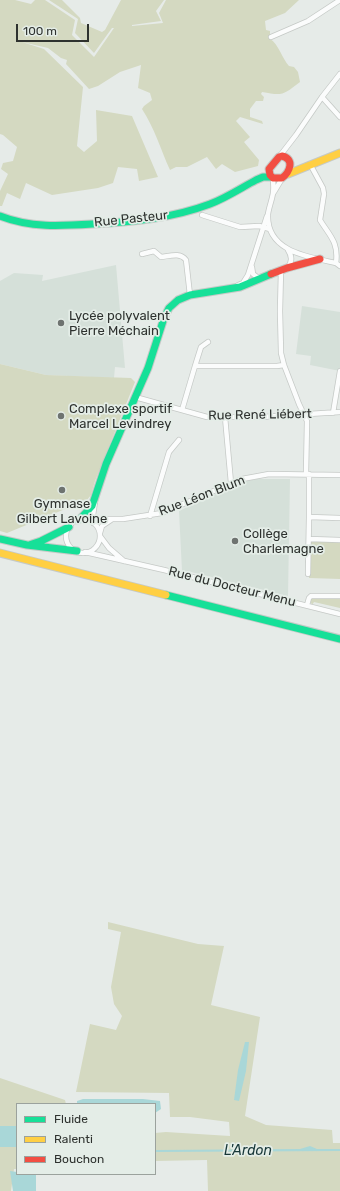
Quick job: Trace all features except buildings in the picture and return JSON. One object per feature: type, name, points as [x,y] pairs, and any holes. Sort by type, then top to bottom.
[{"type":"main road","points":[[310,164],[303,164],[290,160],[286,156],[279,157],[270,167],[269,171],[272,177],[279,179],[310,164],[340,153]]},
{"type":"main road","points":[[285,176],[291,168],[290,160]]},
{"type":"main road","name":"Rue Pasteur","points":[[256,180],[270,167]]},
{"type":"main road","name":"Rue Pasteur","points":[[0,216],[25,224],[48,226],[128,222],[166,217],[212,204],[256,180],[263,177],[272,177]]},
{"type":"main road","points":[[77,520],[88,510],[96,498],[99,482],[106,464],[148,368],[166,313],[170,308],[178,300],[190,295],[248,284],[284,269],[320,259]]},
{"type":"main road","points":[[27,545],[41,541],[69,527]]},
{"type":"main road","points":[[0,539],[27,545],[77,551]]},
{"type":"main road","points":[[0,553],[340,638]]},
{"type":"street","points":[[271,37],[308,21],[340,0]]},
{"type":"street","points":[[279,157],[340,74]]},
{"type":"street","points":[[322,97],[340,117]]},
{"type":"street","points":[[287,250],[339,263],[333,237],[320,220],[324,194],[323,188],[310,164]]},
{"type":"street","points":[[234,287],[245,280],[252,263],[274,192],[285,176]]},
{"type":"street","points":[[272,177],[274,192]]},
{"type":"street","points":[[268,213],[270,229],[274,238],[287,250],[291,260],[291,264],[284,269],[280,311],[281,353],[284,365],[307,421],[308,427],[308,574]]},
{"type":"street","points":[[202,215],[240,227],[263,227],[270,229]]},
{"type":"street","points":[[142,254],[154,251],[160,257],[183,256],[186,260],[190,295]]},
{"type":"street","points":[[252,263],[254,274],[257,277],[263,278]]},
{"type":"street","points":[[182,410],[201,347],[208,342]]},
{"type":"street","points":[[195,366],[284,365]]},
{"type":"street","points":[[333,413],[340,371]]},
{"type":"street","name":"Rue René Liébert","points":[[135,397],[201,417],[225,418],[340,412]]},
{"type":"street","points":[[225,418],[231,483]]},
{"type":"street","points":[[150,516],[169,452],[179,440]]},
{"type":"street","name":"Rue Léon Blum","points":[[93,522],[100,519],[112,520],[150,516],[162,513],[242,479],[269,474],[340,475]]},
{"type":"street","points":[[93,522],[96,498]]},
{"type":"street","points":[[95,508],[99,516],[112,520]]},
{"type":"street","points":[[309,517],[340,518]]},
{"type":"street","points":[[100,535],[93,522],[85,519],[77,520],[69,527],[66,536],[69,545],[77,551],[85,552],[94,549],[97,545],[100,535],[102,526],[112,520]]},
{"type":"street","name":"Rue du Docteur Menu","points":[[100,535],[109,548],[124,561]]},
{"type":"street","points":[[309,539],[340,540]]},
{"type":"street","name":"Rue du Docteur Menu","points":[[85,552],[340,614]]},
{"type":"street","points":[[306,605],[311,596],[340,596]]},
{"type":"shaded area","name":"Lycée polyvalent Pierre Méchain","points":[[116,265],[125,368],[115,367],[114,378],[46,375],[0,364],[0,281],[14,273],[43,275],[42,281]]},
{"type":"shaded area","points":[[302,306],[340,312],[340,371],[310,365],[311,356],[296,354]]},
{"type":"shaded area","name":"Collège Charlemagne","points":[[257,479],[290,479],[288,596],[182,571],[179,511],[241,482]]},
{"type":"green space","points":[[0,0],[15,0],[31,4],[35,0],[45,0],[75,20],[72,35],[94,57],[114,28],[112,28],[94,53],[75,33],[78,19],[49,0],[62,0],[80,18],[81,23],[102,32],[105,30],[121,0],[164,0],[156,11],[161,21],[132,26],[163,23],[159,13],[166,0],[299,0],[285,13],[265,21],[266,30],[270,31],[270,39],[276,44],[289,66],[294,67],[298,72],[300,82],[290,90],[279,94],[262,92],[261,94],[264,97],[263,101],[256,101],[250,109],[250,117],[262,121],[263,124],[240,117],[236,121],[250,137],[244,142],[259,160],[258,166],[235,172],[222,164],[216,169],[207,157],[187,167],[176,167],[170,170],[154,131],[142,109],[152,100],[150,93],[138,88],[141,65],[120,72],[98,86],[89,89],[66,64],[67,60],[61,58],[48,48],[22,42],[44,49],[83,87],[77,146],[84,152],[97,141],[96,110],[132,116],[158,177],[139,181],[137,169],[118,167],[113,183],[98,188],[52,195],[26,183],[20,199],[7,193],[2,206],[0,206],[0,191],[8,174],[1,169],[3,163],[13,161],[17,147],[0,134]]},
{"type":"green space","name":"Complexe sportif Marcel Levindrey","points":[[0,364],[46,375],[131,378],[135,382],[95,481],[91,495],[87,500],[7,533],[0,531]]},
{"type":"green space","points":[[309,541],[340,541],[340,579],[309,578]]},
{"type":"green space","points":[[313,597],[340,597],[340,608],[314,602],[312,605],[310,600]]},
{"type":"green space","points":[[108,922],[198,944],[224,946],[211,1005],[260,1017],[245,1116],[266,1125],[332,1130],[333,1143],[340,1143],[340,1191],[208,1191],[207,1160],[156,1161],[156,1133],[166,1132],[230,1136],[229,1122],[190,1117],[170,1117],[169,1093],[76,1092],[90,1024],[116,1030],[122,1016],[114,1004],[111,987],[121,932],[108,929]]},
{"type":"green space","points":[[0,1078],[65,1100],[66,1103],[16,1103],[16,1126],[0,1126]]},
{"type":"green space","points":[[0,1147],[16,1147],[16,1169],[14,1169],[11,1191],[0,1191]]},
{"type":"water","points":[[245,1042],[249,1042],[246,1071],[239,1101],[234,1100],[238,1070]]},
{"type":"water","points":[[83,1099],[143,1099],[160,1101],[161,1109],[156,1112],[156,1103],[77,1103],[77,1101]]},
{"type":"water","points":[[0,1126],[16,1126],[16,1147],[0,1147]]},
{"type":"water","name":"L'Ardon","points":[[310,1146],[317,1149],[340,1149],[340,1151],[156,1152],[156,1150],[300,1149]]},
{"type":"water","points":[[10,1171],[16,1172],[16,1175],[36,1175],[36,1191],[13,1191]]},
{"type":"traffic: fast","points":[[0,216],[23,223],[57,226],[108,223],[167,216],[210,204],[228,196],[256,180],[263,177],[271,177]]},
{"type":"traffic: fast","points":[[77,520],[80,519],[92,506],[106,464],[148,368],[164,318],[169,308],[178,300],[190,295],[240,287],[271,274]]},
{"type":"traffic: fast","points":[[29,545],[41,541],[69,527]]},
{"type":"traffic: fast","points":[[0,539],[27,545],[77,551]]},
{"type":"traffic: fast","points":[[166,595],[340,639]]},
{"type":"traffic: slow","points":[[288,174],[340,153]]},
{"type":"traffic: slow","points":[[0,553],[166,595]]},
{"type":"traffic: jam","points":[[282,156],[289,160],[289,169],[282,178],[273,178],[270,175],[269,169],[279,157],[282,156]]},
{"type":"traffic: jam","points":[[271,274],[320,259]]},
{"type":"place","name":"Lycée polyvalent Pierre Méchain","points":[[61,323]]},
{"type":"place","name":"Complexe sportif Marcel Levindrey","points":[[61,416]]},
{"type":"place","name":"Gymnase Gilbert Lavoine","points":[[62,490]]},
{"type":"place","name":"Collège Charlemagne","points":[[235,541]]}]
